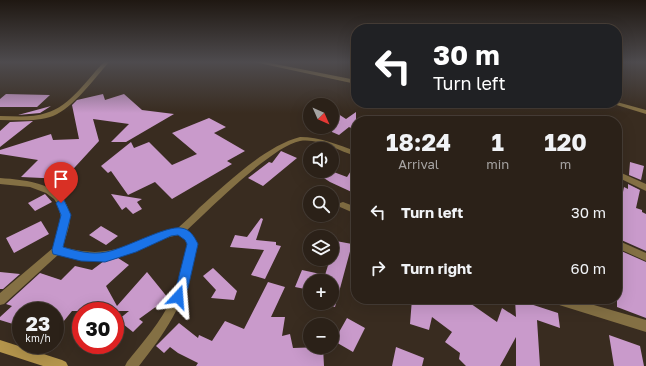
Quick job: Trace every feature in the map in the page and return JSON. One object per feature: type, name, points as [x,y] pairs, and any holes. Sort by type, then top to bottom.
[{"type":"main road","points":[[0,346],[62,366]]},
{"type":"street","points":[[0,118],[30,117],[56,112],[69,102],[91,79]]},
{"type":"street","points":[[622,105],[646,112]]},
{"type":"street","points":[[57,250],[81,257],[105,257],[132,249],[170,232],[180,231],[260,161],[290,141],[300,139],[318,141],[351,152]]},
{"type":"street","points":[[622,176],[646,188]]},
{"type":"street","points":[[0,181],[38,186],[51,192],[61,203],[66,215],[57,250],[0,300]]},
{"type":"street","points":[[343,205],[351,208]]},
{"type":"street","points":[[131,366],[166,319],[182,288],[192,244],[189,237],[180,231]]},
{"type":"street","points":[[622,246],[646,257]]},
{"type":"street","points":[[573,304],[646,326]]},
{"type":"building","points":[[6,94],[50,95],[37,107],[0,107],[0,99]]},
{"type":"building","points":[[103,94],[105,100],[124,94],[142,110],[174,114],[126,142],[111,142],[129,124],[93,119],[99,141],[64,179],[21,177],[38,160],[0,154],[0,150],[51,134],[53,140],[79,139],[72,105],[77,100]]},
{"type":"building","points":[[51,106],[40,113],[18,115]]},
{"type":"building","points":[[356,112],[356,116],[351,116],[351,128],[349,127],[339,135],[337,134],[339,134],[339,114],[346,119]]},
{"type":"building","points":[[209,118],[226,127],[214,133],[245,151],[227,161],[232,164],[172,199],[155,182],[128,195],[111,171],[108,173],[101,166],[131,142],[134,148],[149,142],[172,165],[197,154],[172,133]]},
{"type":"building","points":[[33,121],[0,147],[0,131],[10,122]]},
{"type":"building","points":[[281,151],[297,158],[263,186],[248,178],[269,162],[272,163]]},
{"type":"building","points":[[630,162],[644,166],[641,180],[629,175]]},
{"type":"building","points":[[351,171],[351,192],[324,178],[339,178],[339,174],[347,177]]},
{"type":"building","points":[[628,184],[640,190],[636,208],[642,210],[642,212],[646,214],[646,251],[622,240],[622,197],[624,187],[628,189]]},
{"type":"building","points":[[45,194],[52,202],[35,211],[28,203]]},
{"type":"building","points":[[111,194],[142,199],[137,202],[142,209],[133,214],[126,207],[122,210]]},
{"type":"building","points":[[261,218],[263,219],[256,240],[276,242],[276,245],[281,246],[265,279],[251,275],[264,250],[230,247],[235,235],[247,237]]},
{"type":"building","points":[[41,221],[49,234],[14,253],[6,238]]},
{"type":"building","points":[[101,226],[118,236],[106,245],[89,235]]},
{"type":"building","points":[[339,242],[351,244],[339,292],[339,274],[325,274],[328,266],[339,266]]},
{"type":"building","points":[[622,251],[646,262],[646,318],[617,307],[617,304],[622,304]]},
{"type":"building","points":[[118,258],[129,265],[106,286],[115,302],[72,302],[72,311],[64,321],[64,302],[12,302],[12,306],[6,304],[40,273],[61,280],[75,266],[92,270],[104,261]]},
{"type":"building","points":[[213,268],[237,291],[234,300],[211,298],[216,290],[203,276]]},
{"type":"building","points":[[302,270],[320,274],[303,274],[303,289],[295,287]]},
{"type":"building","points":[[0,272],[20,274],[3,289],[0,289]]},
{"type":"building","points":[[147,272],[168,298],[139,319],[143,322],[133,332],[124,325],[124,315],[129,311],[124,311],[124,302],[121,302]]},
{"type":"building","points":[[268,282],[285,287],[271,317],[285,317],[282,336],[290,334],[293,348],[303,348],[303,354],[323,354],[324,366],[196,366],[198,363],[178,353],[170,347],[164,353],[156,346],[179,323],[198,338],[199,335],[212,341],[225,321],[244,329]]},
{"type":"building","points":[[412,304],[471,304],[497,322],[502,308],[516,317],[515,304],[530,304],[558,313],[560,328],[537,320],[540,366],[516,366],[516,337],[500,366],[466,366],[459,359],[460,353],[445,342],[452,332],[432,317],[429,330],[410,324]]},
{"type":"building","points":[[12,306],[12,324],[0,320],[0,317]]},
{"type":"building","points":[[347,318],[365,328],[353,352],[339,344],[339,332]]},
{"type":"building","points":[[609,335],[640,346],[644,366],[614,366]]},
{"type":"building","points":[[396,347],[424,358],[422,366],[392,366]]},
{"type":"route","points":[[61,203],[66,215],[57,250],[81,257],[105,257],[132,249],[170,232],[180,231],[189,237],[192,244],[182,288],[178,297]]}]
